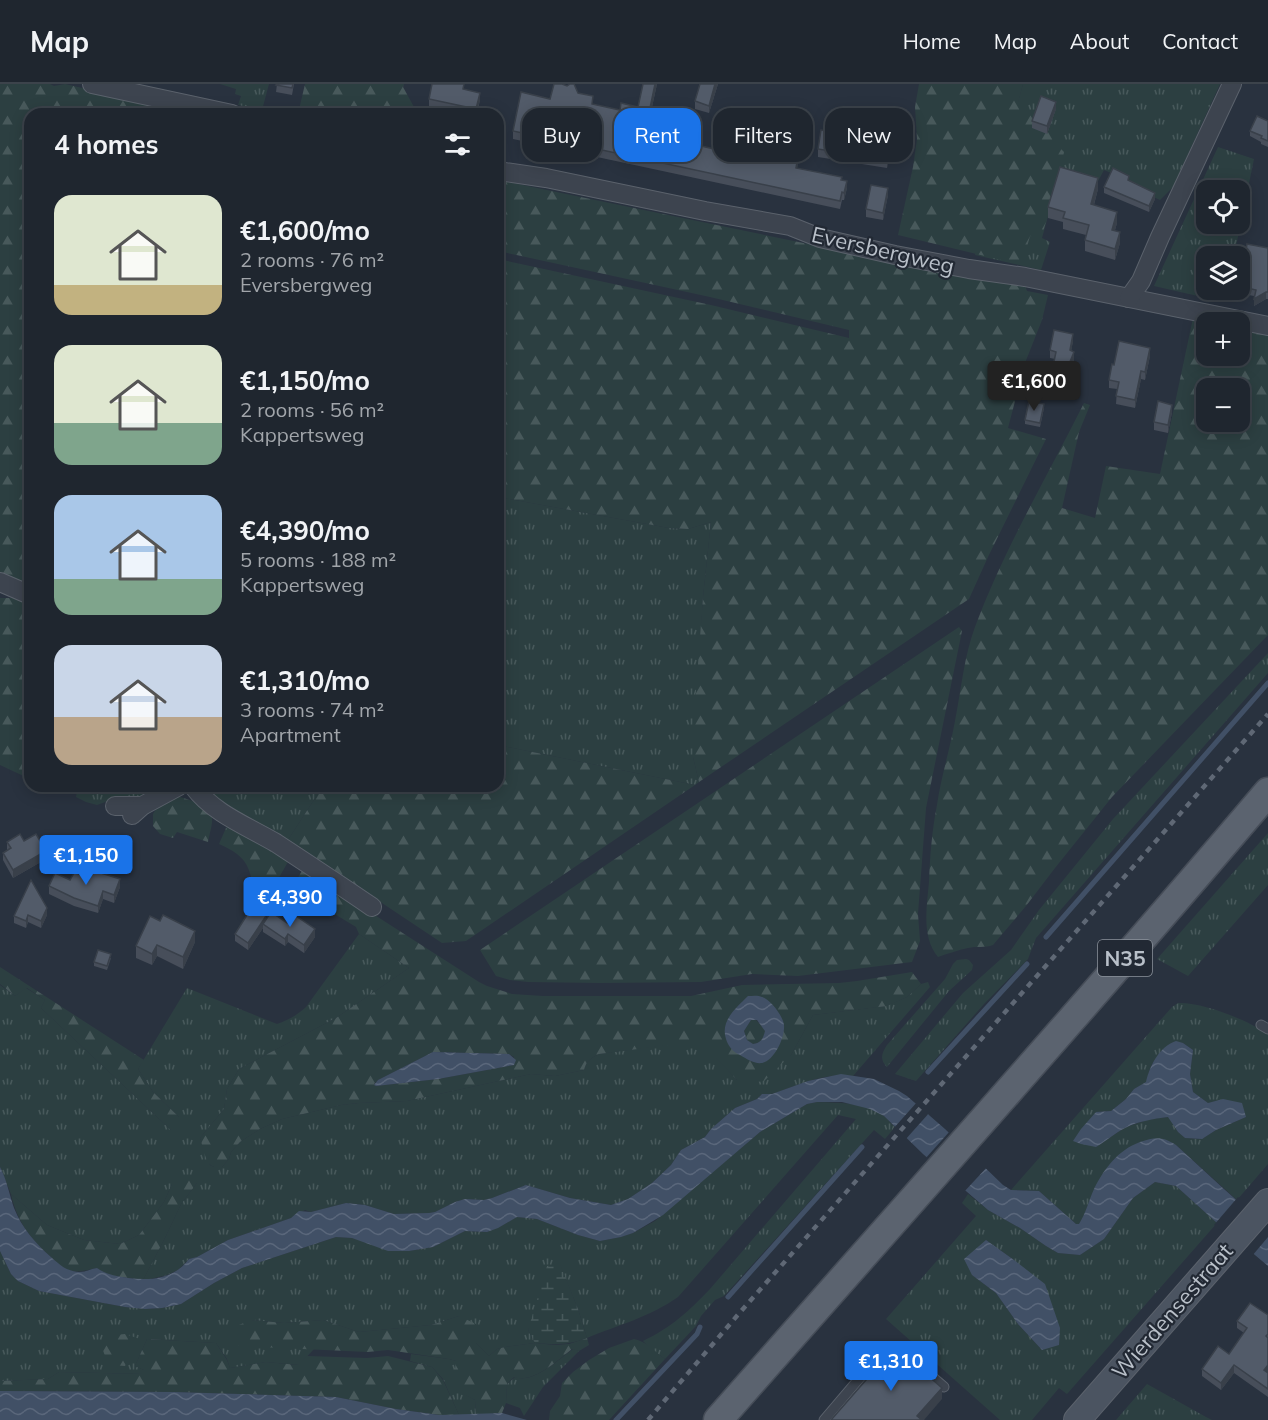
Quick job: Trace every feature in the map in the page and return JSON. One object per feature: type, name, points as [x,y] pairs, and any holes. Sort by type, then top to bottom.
[{"type":"main road","name":"N35","points":[[988,1129],[1268,792]]},
{"type":"main road","name":"N35","points":[[718,1420],[929,1195],[1268,820]]},
{"type":"main road","name":"N35","points":[[740,1420],[929,1195]]},
{"type":"street","points":[[92,84],[204,108]]},
{"type":"street","points":[[1129,298],[1141,281],[1232,84]]},
{"type":"street","name":"Eversbergweg","points":[[504,172],[790,226],[820,238],[895,255],[1025,277],[1268,326]]},
{"type":"street","points":[[0,582],[24,593]]},
{"type":"street","points":[[115,806],[137,811],[168,792]]},
{"type":"street","points":[[198,792],[216,809],[274,843],[372,907]]},
{"type":"street","name":"Wierdensestraat","points":[[1077,1420],[1268,1202]]},
{"type":"lane","points":[[824,1420],[881,1353],[902,1351],[944,1387]]},
{"type":"green space","points":[[0,84],[50,84],[54,86],[65,84],[169,108],[24,108],[24,586],[0,576]]},
{"type":"green space","points":[[220,84],[269,84],[263,108],[238,105],[241,96],[235,94],[236,89]]},
{"type":"green space","points":[[305,84],[404,84],[403,87],[414,107],[414,108],[299,108]]},
{"type":"green space","points":[[919,84],[1023,84],[1018,103],[1057,127],[1056,144],[1064,152],[1060,173],[1041,239],[1030,236],[1022,265],[898,235],[917,139],[915,107]]},
{"type":"green space","points":[[1023,84],[1220,84],[1173,187],[1160,200],[1138,190],[1130,181],[1104,170],[1096,185],[1060,173],[1042,238],[1050,242],[1041,270],[975,255]]},
{"type":"green space","points":[[1218,147],[1254,159],[1250,180],[1203,180]]},
{"type":"green space","points":[[504,181],[983,280],[1025,285],[1027,291],[1048,295],[1042,320],[1025,363],[1008,428],[1046,439],[969,599],[699,782],[693,757],[693,731],[711,522],[688,529],[669,528],[504,498],[504,260],[711,305],[849,338],[849,330],[504,252]]},
{"type":"green space","points":[[1196,195],[1196,234],[1239,234],[1236,246],[1196,246],[1196,296],[1154,286]]},
{"type":"green space","points":[[1193,318],[1196,319],[1196,366],[1250,366],[1250,330],[1268,334],[1268,635],[1112,797],[993,945],[968,948],[938,957],[929,940],[926,921],[935,814],[968,650],[975,627],[986,598],[1026,514],[1084,403],[1090,405],[1079,432],[1062,508],[1095,518],[1106,466],[1160,474]]},
{"type":"green space","points":[[504,498],[669,528],[688,529],[711,522],[703,597],[693,757],[699,782],[695,785],[504,746]]},
{"type":"green space","points":[[0,598],[20,598],[24,600],[24,776],[0,765]]},
{"type":"green space","points":[[959,627],[962,631],[926,808],[918,914],[920,941],[912,962],[798,976],[752,974],[701,982],[528,982],[496,976],[480,950]]},
{"type":"green space","points":[[1268,653],[1268,673],[1036,938],[1028,959],[984,1004],[916,1081],[895,1074],[963,993],[1011,950],[1039,910],[1113,819]]},
{"type":"green space","points":[[504,746],[695,785],[466,941],[442,943],[286,843],[319,792],[504,792]]},
{"type":"green space","points":[[77,792],[154,792],[138,801],[108,801],[97,805],[76,797]]},
{"type":"green space","points":[[208,792],[319,792],[286,843],[221,804]]},
{"type":"green space","points":[[174,796],[196,802],[210,813],[212,820],[208,842],[177,832],[173,838],[160,834],[153,826],[153,814],[158,806]]},
{"type":"green space","points":[[231,824],[289,860],[268,897],[257,898],[243,859],[219,844],[226,828]]},
{"type":"green space","points":[[1268,833],[1268,885],[1188,976],[1157,959]]},
{"type":"green space","points":[[303,869],[479,982],[512,994],[691,996],[742,985],[839,983],[912,972],[921,984],[907,997],[887,1006],[813,1015],[791,1055],[764,1081],[749,1083],[737,1080],[700,1041],[599,1054],[589,1060],[584,1070],[555,1076],[531,1074],[407,1101],[341,1105],[282,1119],[240,1142],[222,1167],[214,1167],[204,1154],[200,1138],[224,1109],[227,1089],[239,1069],[336,1018],[409,968],[359,934],[356,927],[292,888]],"holes":[[[732,1012],[784,1026],[752,1062]],[[433,1052],[509,1054],[514,1057],[514,1065],[438,1079],[376,1086],[374,1084]]]},
{"type":"green space","points":[[359,934],[409,968],[336,1018],[239,1069],[227,1089],[224,1109],[200,1138],[210,1165],[222,1167],[240,1142],[282,1119],[341,1105],[407,1101],[531,1074],[555,1076],[584,1070],[589,1060],[599,1054],[700,1040],[737,1080],[791,1055],[813,1015],[886,1006],[907,997],[921,984],[928,982],[930,987],[853,1076],[838,1075],[816,1079],[775,1093],[762,1094],[757,1099],[735,1108],[705,1137],[681,1150],[671,1165],[652,1183],[628,1199],[611,1205],[570,1198],[526,1185],[484,1200],[465,1199],[429,1213],[394,1214],[365,1205],[346,1203],[311,1212],[305,1210],[291,1218],[228,1240],[189,1259],[178,1270],[167,1275],[143,1280],[181,1204],[197,1183],[172,1184],[164,1202],[139,1235],[120,1244],[84,1240],[47,1225],[11,1194],[0,1167],[0,985],[15,996],[26,988],[45,1000],[41,1008],[171,1130],[179,1117],[153,1092],[138,1069],[187,988],[277,1024],[293,1017],[306,1007]]},
{"type":"green space","points":[[966,959],[973,965],[972,970],[949,991],[887,1067],[882,1056],[887,1045],[945,979],[953,964],[957,960]]},
{"type":"green space","points":[[0,967],[144,1060],[138,1069],[153,1092],[179,1117],[181,1123],[179,1128],[175,1131],[171,1130],[41,1008],[45,1000],[27,988],[15,996],[0,984]]},
{"type":"green space","points":[[1178,1003],[1200,1005],[1249,1023],[1268,1034],[1268,1164],[1237,1200],[1176,1145],[1114,1159],[1094,1190],[1079,1224],[1076,1224],[1039,1191],[1011,1190],[1172,1007]],"holes":[[[1183,1043],[1193,1050],[1190,1074],[1193,1092],[1208,1103],[1223,1100],[1246,1117],[1202,1139],[1185,1138],[1178,1132],[1169,1117],[1150,1119],[1124,1128],[1096,1147],[1096,1112],[1111,1111],[1134,1089],[1147,1082],[1151,1066],[1158,1056]]]},
{"type":"green space","points":[[751,1020],[756,1020],[766,1031],[758,1043],[752,1044],[747,1040],[744,1031]]},
{"type":"green space","points":[[817,1102],[852,1104],[869,1108],[884,1116],[895,1127],[885,1139],[874,1130],[724,1296],[715,1300],[701,1316],[696,1326],[665,1359],[643,1341],[680,1318],[710,1289],[856,1119],[838,1115],[678,1297],[645,1315],[587,1338],[560,1265],[528,1330],[535,1343],[497,1349],[489,1356],[476,1343],[459,1316],[431,1325],[359,1332],[323,1320],[284,1323],[251,1320],[283,1347],[315,1348],[299,1365],[266,1362],[230,1368],[216,1343],[147,1339],[135,1366],[144,1370],[144,1374],[59,1372],[48,1379],[0,1381],[0,1251],[11,1274],[18,1281],[39,1291],[146,1309],[181,1304],[242,1268],[336,1237],[352,1238],[400,1251],[409,1251],[433,1247],[465,1231],[487,1232],[517,1217],[537,1219],[600,1241],[633,1233],[655,1221],[760,1132],[807,1104]]},
{"type":"green space","points":[[179,1176],[187,1176],[197,1183],[181,1204],[143,1280],[107,1275],[97,1268],[77,1271],[63,1268],[25,1229],[11,1194],[47,1225],[84,1240],[120,1244],[139,1235],[164,1202],[172,1184]]},
{"type":"green space","points":[[1155,1182],[1176,1186],[1217,1223],[1067,1394],[1059,1388],[1032,1420],[1000,1420],[886,1319],[976,1216],[962,1203],[968,1194],[988,1210],[1058,1253],[1080,1255],[1104,1239],[1133,1198]],"holes":[[[986,1240],[1014,1260],[1042,1350],[1018,1324],[996,1293],[972,1275]]]},
{"type":"green space","points":[[560,1264],[587,1338],[562,1344],[535,1343],[528,1330],[547,1266]]},
{"type":"green space","points":[[459,1316],[476,1324],[476,1343],[489,1356],[497,1349],[535,1343],[569,1344],[587,1338],[589,1345],[579,1351],[572,1349],[553,1365],[537,1374],[529,1377],[514,1377],[507,1384],[506,1403],[502,1413],[476,1415],[475,1400],[459,1392],[454,1378],[456,1361],[388,1350],[368,1352],[239,1346],[228,1334],[234,1327],[251,1320],[284,1323],[323,1320],[359,1332],[431,1325]]},
{"type":"green space","points":[[125,1334],[140,1339],[125,1366],[114,1365],[106,1358],[101,1345],[105,1336]]},
{"type":"green space","points":[[147,1339],[216,1343],[230,1368],[266,1362],[298,1365],[307,1356],[367,1358],[388,1356],[432,1367],[443,1380],[459,1415],[439,1415],[396,1409],[336,1397],[174,1392],[0,1391],[0,1381],[48,1379],[59,1372],[144,1374],[144,1370],[135,1366]]},
{"type":"green space","points":[[634,1339],[646,1344],[665,1359],[609,1420],[549,1420],[550,1411],[560,1396],[562,1383],[573,1372],[609,1348]]},
{"type":"green space","points":[[573,1349],[579,1351],[543,1387],[524,1416],[520,1408],[506,1403],[507,1384],[515,1377],[530,1377],[537,1374]]},
{"type":"green space","points":[[411,1354],[456,1361],[460,1392],[475,1400],[476,1415],[459,1415],[443,1379],[432,1367],[410,1361]]},
{"type":"green space","points":[[1147,1384],[1206,1417],[1212,1420],[1116,1420]]},
{"type":"water","points":[[748,996],[759,996],[769,1001],[776,1008],[784,1025],[781,1042],[775,1053],[762,1063],[751,1061],[735,1052],[726,1039],[727,1021]],"holes":[[[751,1020],[757,1020],[765,1031],[761,1040],[753,1044],[747,1040],[744,1031]]]},
{"type":"water","points":[[1176,1041],[1193,1050],[1190,1074],[1193,1092],[1208,1103],[1223,1099],[1242,1103],[1246,1117],[1202,1139],[1185,1138],[1168,1117],[1130,1126],[1096,1147],[1073,1141],[1096,1112],[1111,1111],[1134,1089],[1146,1082],[1156,1057]]},
{"type":"water","points":[[433,1052],[509,1054],[516,1060],[514,1065],[438,1079],[374,1085],[378,1080]]},
{"type":"water","points":[[841,1074],[874,1079],[907,1096],[1003,1185],[1011,1190],[1039,1191],[1076,1224],[1079,1224],[1102,1174],[1118,1155],[1132,1145],[1145,1140],[1158,1138],[1167,1140],[1176,1145],[1268,1228],[1268,1266],[1176,1186],[1155,1182],[1133,1198],[1104,1239],[1080,1255],[1058,1253],[988,1210],[923,1154],[884,1116],[870,1109],[842,1102],[807,1104],[760,1132],[663,1215],[633,1233],[600,1241],[537,1219],[517,1217],[487,1232],[465,1231],[433,1247],[409,1251],[388,1251],[352,1238],[336,1237],[242,1268],[181,1304],[145,1309],[39,1291],[18,1281],[11,1274],[0,1251],[0,1167],[14,1208],[25,1229],[34,1241],[60,1265],[74,1271],[81,1272],[97,1268],[119,1277],[153,1279],[169,1275],[189,1259],[228,1240],[291,1218],[299,1211],[311,1212],[346,1203],[365,1205],[394,1214],[429,1213],[465,1199],[484,1200],[526,1185],[570,1198],[611,1205],[628,1199],[652,1183],[671,1165],[681,1150],[705,1137],[735,1108],[757,1099],[762,1094],[772,1094],[808,1081]]},
{"type":"water","points":[[986,1240],[1045,1284],[1060,1328],[1059,1345],[1042,1350],[1018,1324],[996,1293],[972,1275],[964,1259]]},
{"type":"water","points":[[0,1391],[174,1392],[336,1397],[439,1415],[502,1413],[527,1420],[0,1420]]},
{"type":"pier","points":[[918,1101],[930,1112],[905,1140],[893,1129]]},
{"type":"pier","points":[[950,1131],[988,1166],[963,1193],[925,1159]]},
{"type":"pier","points":[[1238,1197],[1268,1224],[1268,1237],[1252,1256],[1214,1225]]},
{"type":"building","points":[[277,84],[293,84],[292,88]]},
{"type":"building","points":[[432,84],[464,84],[463,89],[480,93],[476,108],[429,99]]},
{"type":"building","points":[[554,84],[567,86],[574,84],[578,93],[593,96],[592,104],[614,109],[614,153],[602,150],[602,108],[522,108],[522,133],[513,131],[521,92],[550,99]]},
{"type":"building","points":[[643,84],[655,84],[650,108],[620,108],[621,103],[638,107]]},
{"type":"building","points":[[700,84],[715,84],[709,106],[695,101]]},
{"type":"building","points":[[1041,96],[1056,102],[1047,126],[1032,121]]},
{"type":"building","points":[[1257,116],[1268,121],[1268,141],[1250,131]]},
{"type":"building","points":[[821,130],[825,131],[825,150],[818,149]]},
{"type":"building","points":[[701,146],[713,149],[713,162],[797,162],[796,168],[842,177],[841,180],[847,181],[840,201],[658,162],[701,162]]},
{"type":"building","points":[[1060,167],[1098,178],[1091,204],[1117,212],[1112,230],[1120,232],[1115,249],[1085,240],[1089,225],[1063,218],[1065,212],[1048,207]]},
{"type":"building","points":[[1113,168],[1129,176],[1128,180],[1155,193],[1149,206],[1104,187]]},
{"type":"building","points":[[871,185],[888,188],[883,213],[866,209]]},
{"type":"building","points":[[1247,244],[1268,248],[1268,292],[1254,299],[1256,290],[1250,289],[1250,246],[1247,246]]},
{"type":"building","points":[[1054,330],[1073,334],[1070,350],[1074,352],[1067,369],[1053,366],[1056,352],[1050,350]]},
{"type":"building","points":[[1119,341],[1150,348],[1145,372],[1141,371],[1135,400],[1116,396],[1119,382],[1109,380]]},
{"type":"building","points":[[1029,401],[1044,404],[1040,423],[1025,420]]},
{"type":"building","points":[[1158,401],[1172,405],[1168,425],[1154,422]]},
{"type":"building","points":[[20,834],[24,841],[36,834],[46,851],[13,870],[3,853],[11,848],[7,842]]},
{"type":"building","points":[[82,867],[120,879],[114,895],[103,891],[98,906],[49,886],[55,873],[70,880],[74,873],[80,874]]},
{"type":"building","points":[[31,880],[47,908],[41,921],[28,915],[26,921],[14,916]]},
{"type":"building","points":[[252,907],[266,916],[248,943],[235,934]]},
{"type":"building","points":[[271,912],[287,923],[293,914],[315,929],[304,945],[288,934],[285,939],[263,924]]},
{"type":"building","points":[[163,915],[195,931],[183,957],[157,945],[152,954],[136,946],[150,916],[160,921]]},
{"type":"building","points":[[98,950],[111,954],[107,966],[94,962]]},
{"type":"building","points":[[1250,1303],[1268,1315],[1268,1334],[1266,1336],[1268,1338],[1268,1365],[1264,1370],[1268,1373],[1268,1389],[1234,1365],[1221,1383],[1202,1369],[1218,1346],[1229,1354],[1247,1328],[1237,1321]]},
{"type":"building","points":[[895,1347],[942,1388],[917,1416],[922,1420],[831,1420]]},
{"type":"waterway","points":[[1046,937],[1268,683]]},
{"type":"waterway","points":[[928,1072],[1027,964]]},
{"type":"waterway","points":[[728,1297],[862,1147]]},
{"type":"waterway","points":[[616,1420],[697,1334],[700,1327]]},
{"type":"railway","points":[[648,1420],[736,1317],[1268,714]]}]
